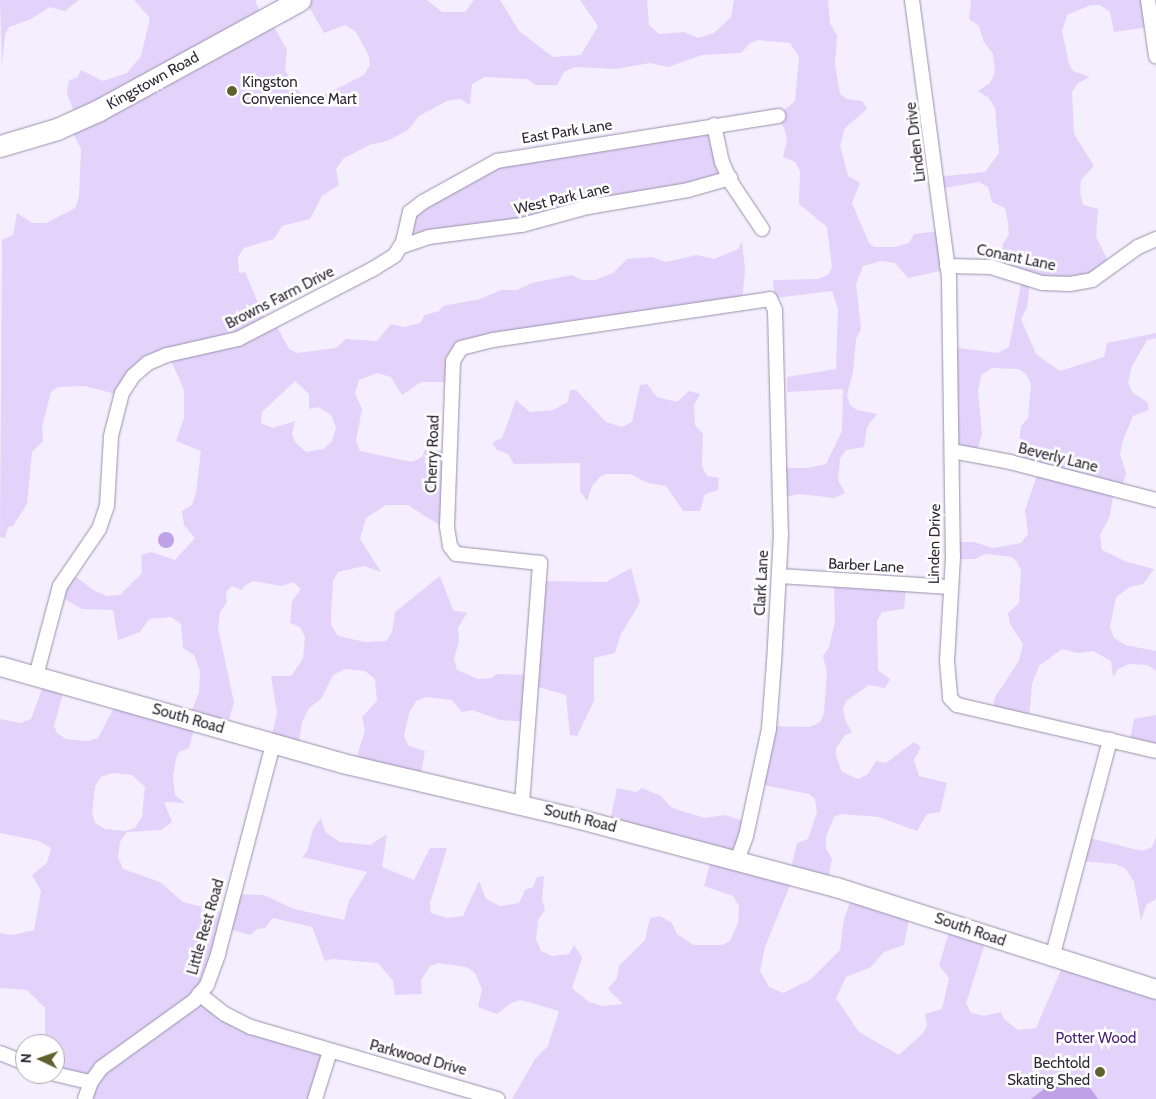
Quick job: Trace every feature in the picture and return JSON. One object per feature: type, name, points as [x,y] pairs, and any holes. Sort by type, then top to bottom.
[{"type":"main road","name":"Kingstown Road","points":[[0,146],[57,130],[99,110],[300,0]]},
{"type":"street","name":"Linden Drive","points":[[912,0],[947,266],[952,451],[951,587],[947,688],[950,698],[957,705],[1156,751]]},
{"type":"street","points":[[1148,0],[1156,56]]},
{"type":"street","name":"East Park Lane","points":[[400,247],[410,212],[423,202],[497,160],[778,116]]},
{"type":"street","points":[[714,126],[722,162],[762,229]]},
{"type":"street","name":"West Park Lane","points":[[400,247],[429,237],[522,225],[588,207],[688,190],[730,178]]},
{"type":"street","name":"Conant Lane","points":[[947,266],[991,267],[1042,283],[1070,284],[1092,280],[1156,239]]},
{"type":"street","name":"Browns Farm Drive","points":[[36,676],[60,586],[99,529],[107,506],[116,413],[122,393],[133,376],[148,363],[167,355],[238,339],[373,269],[395,255],[400,247]]},
{"type":"street","name":"Cherry Road","points":[[522,804],[540,563],[456,554],[450,546],[447,526],[453,361],[461,348],[502,339],[760,299],[770,299],[772,304]]},
{"type":"street","name":"Clark Lane","points":[[738,861],[746,836],[769,729],[779,576],[776,310],[772,304]]},
{"type":"street","name":"Beverly Lane","points":[[952,451],[1010,462],[1156,500]]},
{"type":"street","name":"Barber Lane","points":[[779,576],[951,587]]},
{"type":"street","name":"South Road","points":[[0,666],[273,744],[522,804],[836,887],[1052,958],[1156,989]]},
{"type":"street","points":[[1052,958],[1110,740]]},
{"type":"street","name":"Little Rest Road","points":[[85,1099],[91,1082],[102,1068],[194,1001],[207,985],[218,954],[273,744]]},
{"type":"street","name":"Parkwood Drive","points":[[200,994],[225,1014],[251,1027],[498,1099]]},
{"type":"street","points":[[315,1099],[330,1051]]},
{"type":"street","points":[[0,1054],[15,1059]]},
{"type":"street","points":[[65,1076],[91,1082]]},
{"type":"green space","points":[[0,0],[79,0],[65,11],[50,7],[29,20],[9,27],[5,35],[2,64]]},
{"type":"green space","name":"Potter Wood","points":[[134,0],[255,0],[263,19],[269,18],[287,50],[285,69],[289,77],[303,96],[316,99],[364,75],[370,65],[369,56],[356,32],[345,25],[324,33],[305,0],[427,0],[442,12],[465,12],[474,0],[500,0],[519,31],[553,57],[581,55],[598,26],[580,0],[647,0],[649,25],[659,34],[684,32],[698,38],[714,33],[731,17],[734,0],[828,0],[830,23],[837,36],[835,64],[840,94],[847,99],[862,101],[867,109],[845,128],[840,145],[848,176],[860,183],[852,203],[869,243],[874,247],[895,247],[909,243],[914,234],[940,231],[945,270],[908,278],[895,263],[881,261],[863,266],[856,284],[861,329],[856,339],[853,372],[847,395],[850,405],[857,410],[877,414],[867,427],[864,447],[846,450],[840,459],[838,480],[845,493],[834,498],[800,494],[779,498],[779,468],[807,468],[826,464],[842,431],[843,389],[787,392],[787,377],[836,369],[838,309],[832,291],[775,298],[773,280],[818,279],[829,274],[832,267],[827,227],[799,204],[800,171],[795,162],[783,157],[787,140],[784,127],[775,118],[795,101],[799,57],[790,43],[758,40],[750,43],[741,53],[702,55],[668,67],[650,63],[616,69],[575,67],[564,72],[557,85],[536,85],[527,79],[485,77],[472,84],[470,105],[460,99],[447,101],[419,116],[408,130],[387,141],[369,145],[343,159],[336,169],[339,185],[322,196],[310,219],[282,226],[274,239],[244,248],[238,257],[239,273],[245,272],[267,324],[275,323],[289,349],[297,353],[336,348],[346,339],[377,341],[391,324],[404,327],[420,323],[425,315],[439,311],[443,306],[480,299],[501,290],[517,290],[532,283],[572,275],[582,280],[595,280],[613,273],[627,259],[652,257],[666,262],[697,255],[714,259],[738,249],[742,241],[745,270],[742,302],[461,348],[449,382],[421,382],[402,395],[391,377],[377,373],[359,380],[355,393],[362,409],[356,441],[360,451],[412,462],[422,457],[425,450],[448,451],[447,530],[408,505],[386,505],[366,518],[360,539],[381,572],[364,566],[338,572],[333,581],[331,625],[338,636],[365,642],[386,641],[392,632],[395,612],[440,576],[453,610],[467,613],[458,628],[459,641],[454,659],[457,670],[478,679],[492,678],[496,674],[531,675],[538,581],[606,582],[631,568],[640,602],[620,636],[615,653],[594,658],[594,701],[577,736],[570,735],[566,695],[531,685],[527,722],[500,720],[472,710],[462,712],[452,700],[426,697],[416,701],[409,713],[404,736],[409,746],[425,751],[420,779],[354,767],[365,730],[362,717],[377,701],[375,679],[365,671],[345,669],[333,675],[321,699],[309,708],[302,722],[298,749],[270,743],[277,713],[271,676],[291,676],[303,659],[305,637],[300,627],[290,623],[292,601],[301,589],[293,582],[282,586],[253,581],[244,586],[242,590],[232,586],[226,592],[227,602],[220,612],[218,628],[234,702],[226,729],[196,723],[189,748],[179,752],[176,758],[173,776],[175,795],[185,803],[164,802],[172,822],[161,830],[127,832],[120,842],[118,857],[123,869],[160,882],[183,902],[226,913],[231,894],[264,895],[294,909],[344,920],[349,901],[367,872],[302,857],[307,852],[313,829],[321,818],[325,832],[340,842],[370,845],[387,834],[382,867],[414,880],[430,848],[447,848],[430,903],[431,913],[447,918],[463,916],[479,881],[486,899],[500,906],[519,903],[525,890],[533,887],[537,877],[544,876],[542,900],[545,910],[538,920],[536,939],[541,951],[552,956],[569,954],[574,945],[582,958],[572,988],[589,1002],[602,1006],[623,1004],[608,989],[617,978],[619,966],[645,940],[650,918],[660,916],[672,923],[677,934],[694,945],[722,945],[730,941],[738,923],[739,906],[733,896],[704,886],[712,856],[609,826],[617,788],[636,792],[642,788],[661,796],[672,808],[705,818],[725,815],[747,822],[737,861],[790,873],[797,843],[808,839],[817,812],[815,799],[809,794],[758,784],[770,726],[810,727],[820,722],[824,713],[827,673],[823,656],[829,647],[835,622],[834,582],[906,587],[904,609],[882,612],[877,621],[878,670],[890,679],[885,688],[869,685],[846,701],[843,709],[845,719],[852,733],[845,735],[836,748],[836,756],[842,772],[858,779],[868,774],[876,761],[886,763],[914,742],[921,747],[914,760],[919,776],[947,783],[940,812],[927,814],[917,831],[879,817],[841,814],[834,817],[826,837],[826,848],[832,859],[827,885],[793,878],[765,947],[760,971],[769,987],[783,993],[810,980],[840,950],[844,919],[853,894],[910,913],[904,945],[884,952],[871,967],[846,977],[836,998],[859,1032],[899,1055],[923,1033],[927,1026],[925,1014],[942,1009],[949,978],[939,965],[951,926],[986,940],[966,1003],[971,1013],[984,1016],[1001,1012],[1004,1019],[1018,1030],[1036,1028],[1064,963],[1156,990],[1156,1099],[512,1099],[535,1059],[548,1046],[559,1011],[521,1000],[511,1003],[497,1014],[478,1007],[482,989],[475,973],[466,967],[438,963],[430,966],[421,980],[422,994],[395,995],[393,981],[378,963],[332,959],[325,961],[312,927],[273,918],[265,928],[257,929],[250,935],[226,928],[201,992],[224,1015],[328,1053],[314,1099],[84,1099],[89,1086],[65,1078],[65,1034],[45,1034],[45,1008],[27,990],[0,988],[0,933],[13,935],[34,930],[41,891],[32,875],[47,863],[51,848],[39,841],[0,833],[0,719],[20,723],[31,719],[45,681],[65,686],[54,726],[57,733],[66,739],[88,741],[98,738],[118,700],[189,718],[199,692],[200,671],[194,655],[183,648],[181,624],[171,617],[149,619],[140,632],[118,640],[113,610],[82,609],[61,597],[70,572],[93,590],[107,596],[120,595],[142,573],[141,555],[151,552],[175,560],[195,538],[184,525],[182,511],[192,505],[196,493],[201,451],[176,441],[184,418],[184,390],[169,356],[119,395],[85,386],[58,387],[51,392],[42,427],[43,441],[32,452],[27,504],[13,526],[8,527],[5,538],[0,537],[2,240],[13,235],[17,213],[32,223],[46,223],[75,208],[79,197],[81,149],[69,125],[77,119],[67,94],[69,80],[77,78],[81,70],[103,81],[127,73],[141,56],[150,18]],"holes":[[[295,381],[309,394],[309,409],[318,407],[331,415],[336,427],[332,441],[324,449],[306,452],[295,442],[292,434],[295,421],[273,428],[261,423],[262,412]],[[112,773],[132,775],[145,787],[142,817],[135,828],[125,831],[105,829],[95,823],[92,813],[95,786],[101,777]]]},
{"type":"green space","points":[[971,0],[1147,0],[1149,27],[1114,32],[1110,12],[1100,5],[1091,5],[1067,15],[1062,31],[1069,64],[1073,71],[1090,77],[1078,83],[1072,92],[1074,134],[1094,166],[1081,180],[1080,192],[1083,205],[1098,209],[1096,237],[1111,266],[1090,281],[1030,282],[1027,308],[1021,319],[1036,354],[1060,371],[1104,357],[1107,343],[1156,333],[1156,338],[1147,340],[1132,366],[1128,383],[1133,393],[1147,402],[1149,410],[1133,416],[1123,440],[1120,454],[1126,473],[1121,490],[1114,490],[1110,516],[1100,535],[1102,550],[1127,562],[1154,569],[1143,584],[1130,587],[1116,597],[1110,627],[1114,638],[1125,645],[1156,651],[1156,671],[1148,665],[1129,664],[1118,669],[1113,677],[1111,661],[1093,651],[1077,653],[1062,649],[1039,666],[1032,684],[1029,720],[992,713],[995,697],[1019,661],[1023,644],[1010,624],[1008,613],[1019,603],[1021,571],[1017,562],[1012,557],[985,554],[975,559],[952,559],[951,542],[974,542],[993,548],[1021,543],[1028,534],[1025,510],[1037,476],[1016,464],[1021,426],[1028,418],[1031,384],[1026,374],[1019,369],[992,368],[981,375],[978,391],[982,434],[976,455],[955,452],[951,347],[998,353],[1009,347],[1022,279],[1000,266],[1003,244],[1009,234],[1008,223],[1005,208],[992,202],[988,187],[979,182],[938,189],[936,177],[985,172],[999,153],[995,108],[989,98],[978,91],[990,83],[995,72],[993,54],[984,42],[979,26],[969,19]]},
{"type":"green space","points":[[714,125],[730,178],[403,242],[410,212],[476,172]]},
{"type":"green space","points":[[647,384],[657,397],[677,402],[689,391],[700,394],[694,405],[695,425],[703,434],[702,466],[707,476],[719,478],[718,490],[705,494],[700,511],[683,511],[666,486],[648,483],[630,474],[606,474],[600,477],[592,486],[587,501],[580,491],[580,463],[514,464],[508,454],[497,450],[492,443],[502,438],[516,400],[530,412],[553,410],[568,402],[570,390],[576,390],[606,422],[622,427],[632,422],[640,385]]},
{"type":"green space","points":[[1156,715],[1156,752],[1129,745],[1134,719]]},
{"type":"green space","points":[[1086,837],[1142,851],[1152,847],[1156,837],[1156,899],[1147,904],[1141,920],[1134,882],[1126,869],[1115,864],[1079,861]]},
{"type":"shaded area","points":[[166,532],[174,540],[166,548],[158,540]]},
{"type":"shaded area","points":[[1080,1081],[1088,1085],[1098,1099],[1031,1099],[1053,1082]]},
{"type":"place","name":"Kingston Convenience Mart","points":[[232,91]]},
{"type":"place","name":"Bechtold Skating Shed","points":[[1100,1072]]}]
